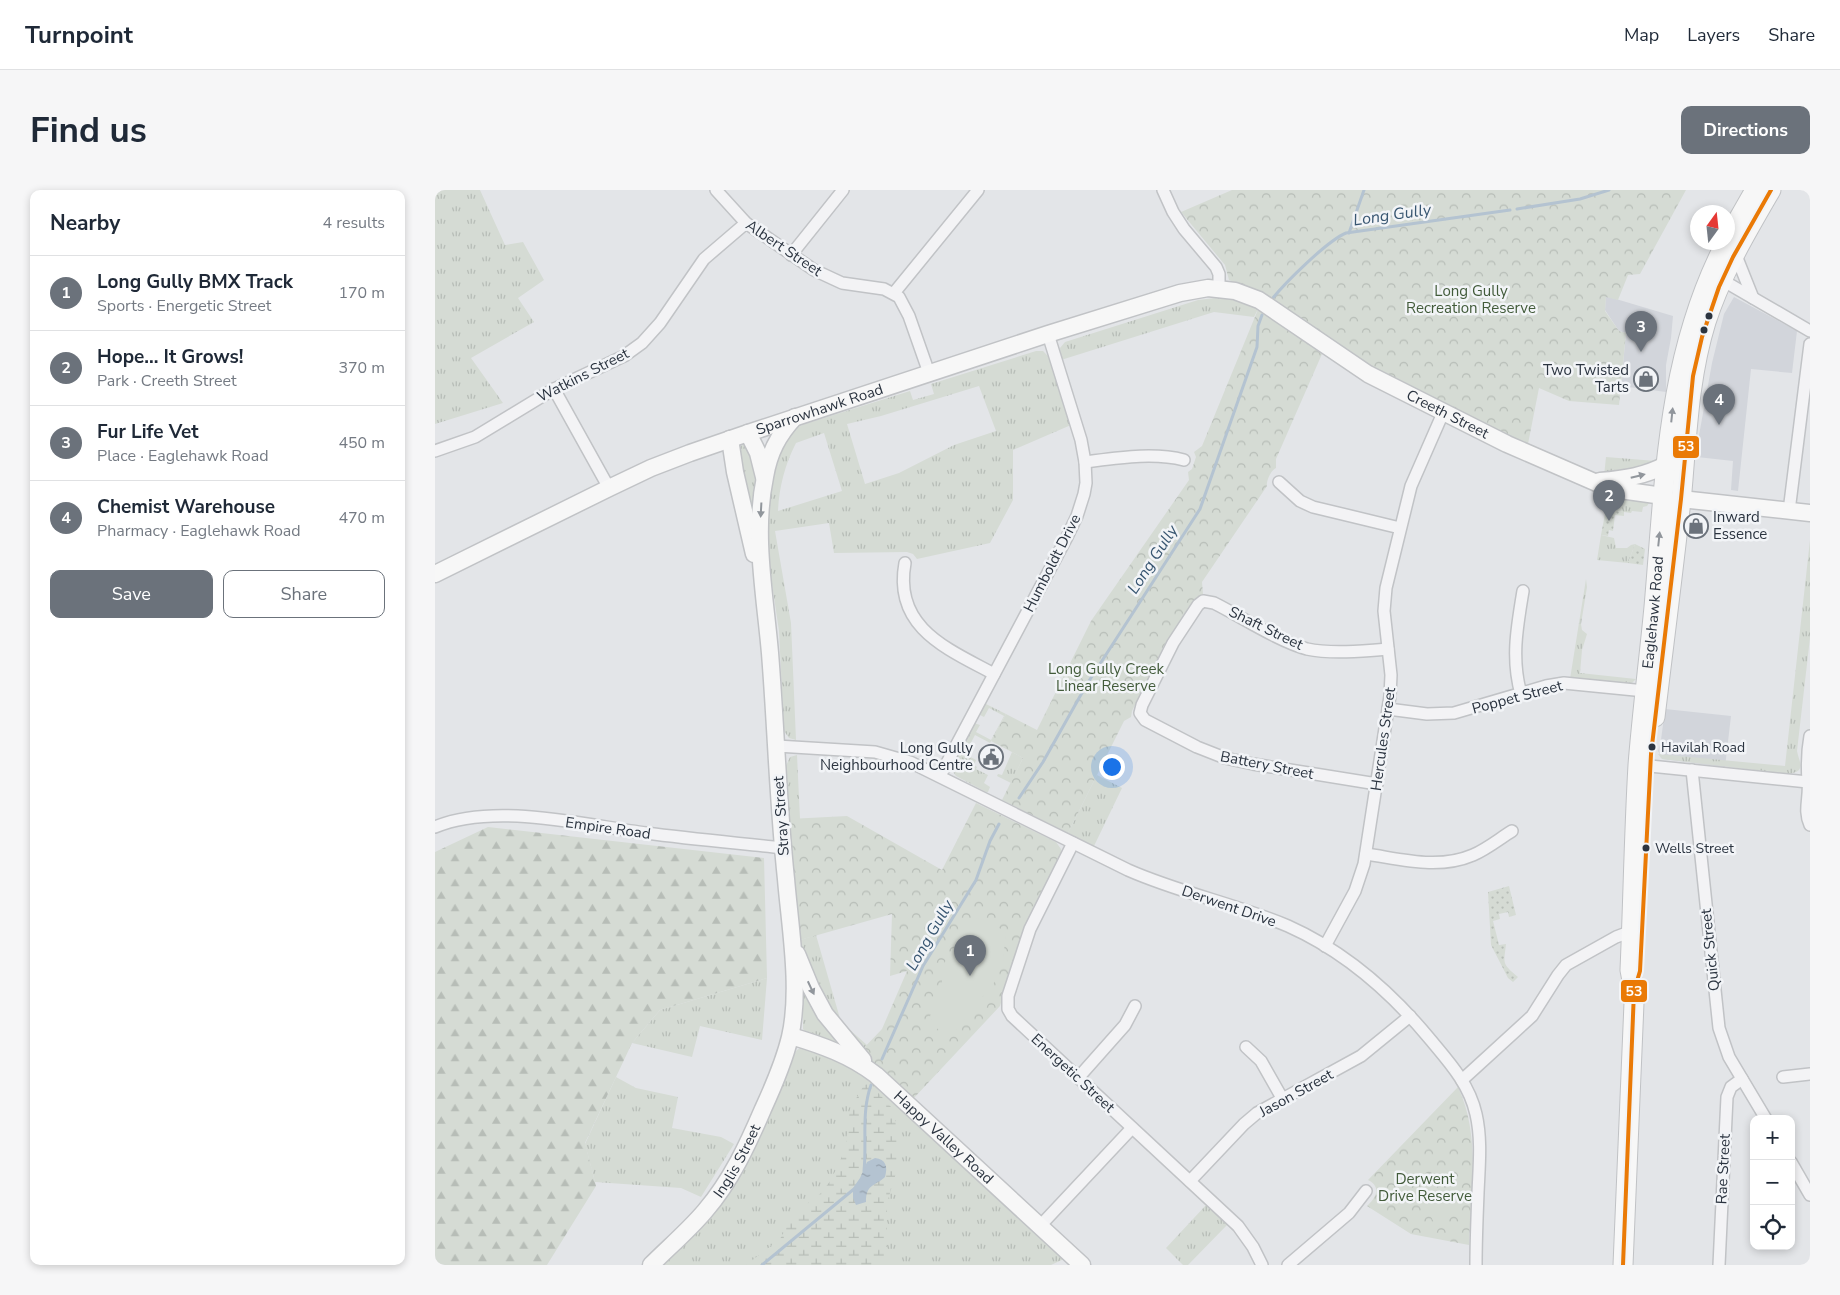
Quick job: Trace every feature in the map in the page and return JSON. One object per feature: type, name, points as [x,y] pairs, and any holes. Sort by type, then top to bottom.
[{"type":"main road","name":"Eaglehawk Road","points":[[1735,232],[1755,190]]},
{"type":"main road","name":"Eaglehawk Road","points":[[1735,237],[1771,190]]},
{"type":"main road","name":"Eaglehawk Road","points":[[1644,765],[1672,498],[1667,464],[1675,394],[1685,346],[1702,294],[1726,250]]},
{"type":"main road","name":"Eaglehawk Road","points":[[1623,1265],[1634,991],[1630,970],[1637,929],[1645,691],[1672,498],[1694,370],[1706,322],[1722,280],[1728,250]]},
{"type":"main road","name":"Sparrowhawk Road","points":[[435,574],[651,468],[730,439],[1048,334],[1180,293],[1219,288]]},
{"type":"main road","name":"Creeth Street","points":[[1219,288],[1242,293],[1259,300],[1368,374],[1443,413],[1593,482],[1620,490],[1672,498],[1810,513]]},
{"type":"main road","name":"Stray Street","points":[[791,1036],[794,991],[792,943],[783,848],[760,535],[765,477],[775,443],[783,430],[795,417]]},
{"type":"main road","points":[[748,433],[758,453],[765,477]]},
{"type":"main road","name":"Stray Street","points":[[730,439],[738,487],[764,595]]},
{"type":"main road","points":[[1593,482],[1641,475],[1667,464]]},
{"type":"main road","points":[[792,943],[811,988],[825,1014],[876,1075]]},
{"type":"main road","name":"Happy Valley Road","points":[[791,1036],[837,1051],[876,1075],[1082,1265]]},
{"type":"main road","name":"Inglis Street","points":[[651,1265],[706,1210],[730,1176],[768,1098],[791,1036]]},
{"type":"street","name":"Albert Street","points":[[715,190],[746,223],[814,270],[842,283],[884,289],[894,293]]},
{"type":"street","points":[[791,255],[843,190]]},
{"type":"street","points":[[929,373],[906,309],[899,297],[894,293],[977,190]]},
{"type":"street","points":[[1163,190],[1173,212],[1184,228],[1216,266],[1219,274],[1219,288]]},
{"type":"street","name":"Watkins Street","points":[[435,451],[475,436],[554,389],[624,356],[642,343],[660,323],[704,259],[746,223]]},
{"type":"street","points":[[1731,250],[1753,298]]},
{"type":"street","points":[[1722,280],[1810,331]]},
{"type":"street","name":"Humboldt Drive","points":[[940,776],[1077,516],[1086,483],[1081,440],[1048,334]]},
{"type":"street","points":[[1789,511],[1810,344]]},
{"type":"street","points":[[554,389],[609,488]]},
{"type":"street","name":"Hercules Street","points":[[1325,946],[1355,891],[1366,854],[1388,709],[1391,675],[1385,599],[1400,528],[1414,478],[1443,413]]},
{"type":"street","points":[[1085,462],[1153,456],[1184,460]]},
{"type":"street","points":[[1279,482],[1300,501],[1313,507],[1400,528]]},
{"type":"street","points":[[905,563],[903,578],[905,594],[916,622],[930,637],[941,645],[994,674]]},
{"type":"street","points":[[1521,694],[1517,677],[1515,652],[1516,630],[1523,592]]},
{"type":"street","name":"Shaft Street","points":[[1140,713],[1141,705],[1173,643],[1198,605],[1205,601],[1214,603],[1288,641],[1310,649],[1331,651],[1388,649]]},
{"type":"street","name":"Poppet Street","points":[[1388,709],[1427,714],[1454,713],[1546,686],[1564,683],[1645,691]]},
{"type":"street","name":"Battery Street","points":[[1140,713],[1145,720],[1197,747],[1225,758],[1377,784]]},
{"type":"street","points":[[1810,736],[1806,770],[1809,781],[1806,812],[1810,824]]},
{"type":"street","name":"Derwent Drive","points":[[777,746],[875,752],[910,762],[1146,878],[1273,921],[1325,946],[1365,973],[1385,990],[1410,1016],[1462,1080],[1473,1105],[1479,1132],[1476,1265]]},
{"type":"street","points":[[1644,765],[1809,781]]},
{"type":"street","name":"Quick Street","points":[[1692,770],[1719,1028],[1724,1048],[1764,1115]]},
{"type":"street","name":"Empire Road","points":[[435,827],[475,817],[519,816],[649,834],[783,848]]},
{"type":"street","points":[[1366,854],[1421,862],[1453,861],[1481,852],[1512,831]]},
{"type":"street","name":"Energetic Street","points":[[1073,843],[1030,929],[1008,996],[1007,1005],[1012,1016],[1238,1226],[1253,1247],[1262,1265]]},
{"type":"street","points":[[1462,1080],[1532,1016],[1557,975],[1566,965],[1608,941],[1637,929]]},
{"type":"street","points":[[1078,1078],[1122,1030],[1135,1006]]},
{"type":"street","name":"Jason Street","points":[[1190,1181],[1244,1124],[1257,1113],[1361,1056],[1410,1016]]},
{"type":"street","points":[[1245,1047],[1261,1060],[1283,1098]]},
{"type":"street","points":[[1783,1077],[1810,1074]]},
{"type":"street","name":"Rae Street","points":[[1719,1265],[1727,1096],[1731,1087],[1742,1079]]},
{"type":"street","points":[[1040,1226],[1132,1128]]},
{"type":"street","points":[[1795,1169],[1810,1194]]},
{"type":"street","points":[[1288,1265],[1349,1213],[1366,1191]]},
{"type":"shaded area","points":[[1606,296],[1673,316],[1666,365],[1666,392],[1621,386],[1626,333],[1619,331],[1605,310]]},
{"type":"shaded area","points":[[1734,297],[1797,331],[1792,373],[1751,369],[1738,491],[1731,490],[1733,461],[1697,457],[1698,441],[1712,363],[1724,314]]},
{"type":"shaded area","points":[[1665,709],[1731,716],[1725,767],[1663,759],[1658,751]]},
{"type":"green space","points":[[435,190],[480,190],[505,245],[523,242],[544,280],[518,298],[534,322],[471,358],[503,403],[435,424]]},
{"type":"green space","name":"Long Gully Recreation Reserve","points":[[1232,190],[1686,190],[1640,274],[1628,275],[1618,300],[1606,297],[1605,311],[1619,331],[1626,333],[1619,405],[1569,401],[1539,388],[1528,444],[1461,415],[1395,383],[1253,290],[1229,280],[1225,265],[1181,212]]},
{"type":"green space","points":[[1215,298],[1233,299],[1259,307],[1254,317],[1214,312],[1061,360],[1060,348],[1065,342],[1198,300]]},
{"type":"green space","name":"Long Gully Creek Linear Reserve","points":[[1259,307],[1298,334],[1322,354],[1276,459],[1276,468],[1269,476],[1267,486],[1202,582],[1203,594],[1197,597],[1165,644],[1132,711],[1131,717],[1124,721],[1068,833],[1002,800],[1023,758],[991,741],[1006,714],[1037,730],[1091,621],[1189,480],[1188,472],[1192,469],[1196,457],[1194,452],[1202,446]]},
{"type":"green space","points":[[1036,351],[1043,351],[1049,357],[1071,425],[1013,450],[1013,500],[990,543],[917,559],[913,554],[907,552],[834,553],[829,523],[775,531],[791,623],[796,740],[789,738],[784,731],[779,631],[768,557],[766,515],[774,463],[789,434],[796,428],[910,391],[913,400],[934,394],[931,384]],"holes":[[[979,386],[996,431],[954,445],[899,473],[865,484],[847,424],[881,416]],[[824,433],[842,491],[778,511],[783,476],[796,443]]]},
{"type":"green space","points":[[744,443],[758,466],[754,520],[741,466],[740,447]]},
{"type":"green space","points":[[1606,457],[1656,461],[1654,464],[1604,476]]},
{"type":"green space","points":[[1621,498],[1649,503],[1643,507],[1642,512],[1632,511],[1631,513],[1609,510],[1605,514],[1610,505]]},
{"type":"green space","points":[[1609,510],[1624,512],[1624,516],[1615,515],[1613,531],[1609,530],[1608,536],[1601,535],[1605,514]]},
{"type":"green space","points":[[1601,535],[1614,538],[1616,548],[1627,548],[1635,544],[1628,563],[1597,560]]},
{"type":"green space","points":[[1810,540],[1810,638],[1797,751],[1801,766],[1798,771],[1789,774],[1662,759],[1658,754],[1785,766]]},
{"type":"green space","points":[[1635,544],[1645,549],[1643,565],[1628,563]]},
{"type":"green space","points":[[1586,579],[1587,587],[1581,624],[1582,630],[1587,634],[1582,650],[1580,673],[1636,679],[1632,683],[1570,679]]},
{"type":"green space","points":[[984,703],[1006,714],[990,743],[975,735],[965,754],[976,760],[974,765],[977,767],[976,769],[988,775],[984,783],[990,787],[988,792],[956,776],[952,767],[974,723],[980,725],[976,732],[991,740],[1004,716],[989,708],[984,717],[980,715]]},
{"type":"green space","points":[[1012,752],[1023,758],[1011,783],[997,776],[998,774],[1002,775]]},
{"type":"green space","points":[[797,755],[800,819],[789,819],[786,766],[790,757]]},
{"type":"green space","points":[[1097,775],[1122,788],[1094,846],[1068,833]]},
{"type":"green space","points":[[976,803],[1056,842],[1061,849],[1061,853],[1024,930],[1000,1006],[913,1099],[861,1051],[882,1029],[907,971],[890,976],[892,914],[800,940],[789,819],[847,816],[942,870]]},
{"type":"green space","points":[[488,827],[764,858],[767,978],[660,1010],[632,1043],[585,1143],[596,1186],[547,1265],[435,1265],[435,852]]},
{"type":"green space","points":[[1509,886],[1516,915],[1509,917],[1508,912],[1499,914],[1500,919],[1493,921],[1499,945],[1506,944],[1504,959],[1506,965],[1518,977],[1513,982],[1508,978],[1491,945],[1488,892]]},
{"type":"green space","points":[[975,918],[985,920],[1006,932],[1003,961],[997,979],[948,1040],[932,1023],[930,1016],[942,992],[943,965]]},
{"type":"green space","points":[[816,935],[841,1022],[867,1045],[861,1051],[839,1028],[803,955],[800,940]]},
{"type":"green space","points":[[767,978],[762,1040],[700,1026],[692,1057],[632,1043],[660,1010]]},
{"type":"green space","points":[[803,990],[841,1045],[806,1033],[803,1029]]},
{"type":"green space","points":[[802,1047],[856,1068],[1066,1258],[1051,1265],[663,1265],[722,1203],[793,1056]]},
{"type":"green space","points":[[616,1077],[636,1088],[678,1097],[672,1128],[721,1137],[734,1144],[701,1197],[681,1188],[595,1182],[585,1144]]},
{"type":"green space","points":[[870,1084],[891,1107],[895,1119],[898,1143],[896,1173],[887,1203],[887,1246],[883,1265],[746,1265],[780,1239],[794,1214],[821,1193],[831,1180],[845,1150],[850,1109],[864,1085]]},
{"type":"green space","name":"Derwent Drive Reserve","points":[[1458,1087],[1470,1125],[1472,1145],[1473,1165],[1469,1245],[1411,1234],[1367,1206],[1373,1200],[1376,1193],[1375,1186],[1368,1180]]},
{"type":"green space","points":[[1436,1189],[1450,1202],[1454,1214],[1433,1221],[1428,1208],[1436,1194]]},
{"type":"green space","points":[[1207,1204],[1228,1224],[1188,1265],[1183,1265],[1166,1248]]},
{"type":"water","points":[[875,1158],[884,1162],[885,1177],[871,1186],[867,1192],[866,1202],[856,1205],[853,1198],[853,1188],[867,1162]]},
{"type":"waterway","points":[[1349,233],[1364,190]]},
{"type":"waterway","name":"Long Gully","points":[[1517,209],[1580,199],[1609,190]]},
{"type":"waterway","name":"Long Gully","points":[[1272,299],[1328,244],[1346,233],[1510,210]]},
{"type":"waterway","name":"Long Gully","points":[[1019,798],[1043,762],[1087,684],[1200,509],[1257,347],[1258,326],[1262,315]]},
{"type":"waterway","name":"Long Gully","points":[[882,1059],[923,966],[976,880],[990,841],[999,824]]},
{"type":"waterway","name":"Long Gully","points":[[864,1171],[865,1117],[871,1085]]},
{"type":"waterway","name":"Long Gully","points":[[762,1265],[854,1189]]},
{"type":"transit line","name":"53","points":[[1623,1265],[1634,991],[1640,971],[1651,754],[1681,499],[1693,376],[1702,337],[1719,287],[1733,257],[1771,190]]},
{"type":"place","name":"Fur Life Vet","points":[[1641,352]]},
{"type":"place","name":"Two Twisted Tarts","points":[[1646,379]]},
{"type":"place","name":"Chemist Warehouse","points":[[1719,425]]},
{"type":"place","name":"Hope... It Grows!","points":[[1609,521]]},
{"type":"place","name":"Inward Essence","points":[[1696,526]]},
{"type":"place","name":"Havilah Road","points":[[1652,747]]},
{"type":"place","name":"Long Gully Neighbourhood Centre","points":[[991,757]]},
{"type":"place","name":"Wells Street","points":[[1646,848]]},
{"type":"place","name":"Long Gully BMX Track","points":[[970,976]]}]
